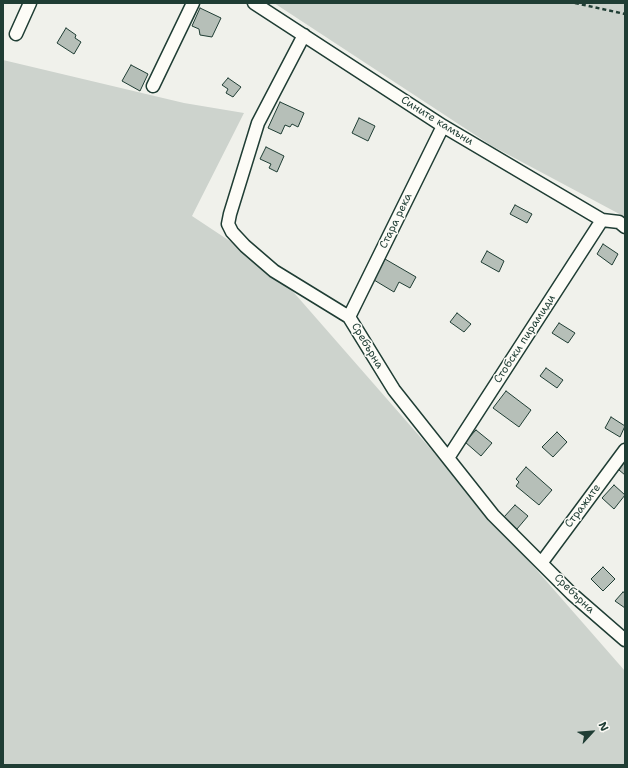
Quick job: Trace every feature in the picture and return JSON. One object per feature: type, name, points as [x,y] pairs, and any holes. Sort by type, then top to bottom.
[{"type":"street","points":[[16,34],[30,3]]},
{"type":"street","points":[[153,86],[193,3]]},
{"type":"street","name":"Сините камъни","points":[[254,3],[443,126],[602,220],[618,222],[625,227]]},
{"type":"street","name":"Сребърна","points":[[304,35],[258,124],[228,224],[232,232],[245,246],[274,271],[349,316],[394,390],[493,515],[542,562],[572,594],[625,640]]},
{"type":"street","name":"Стара река","points":[[349,316],[443,126]]},
{"type":"street","name":"Стобски пирамиди","points":[[448,458],[602,220]]},
{"type":"street","name":"Стражите","points":[[542,562],[625,450]]},
{"type":"path","points":[[575,3],[625,14]]},
{"type":"shaded area","points":[[274,3],[625,3],[625,217],[492,146]]},
{"type":"shaded area","points":[[3,60],[184,103],[244,113],[192,216],[275,271],[625,671],[625,765],[3,765]]},
{"type":"building","points":[[200,8],[221,18],[212,37],[200,35],[199,29],[192,26]]},
{"type":"building","points":[[66,28],[76,35],[75,38],[81,42],[74,54],[57,43]]},
{"type":"building","points":[[131,65],[148,74],[140,91],[122,81]]},
{"type":"building","points":[[228,78],[241,87],[233,97],[226,93],[228,89],[222,85]]},
{"type":"building","points":[[280,102],[304,113],[298,127],[292,124],[290,127],[285,125],[281,134],[268,128]]},
{"type":"building","points":[[359,118],[375,126],[368,141],[352,133]]},
{"type":"building","points":[[266,147],[284,156],[277,172],[269,168],[271,164],[260,159]]},
{"type":"building","points":[[515,205],[532,214],[527,223],[510,214]]},
{"type":"building","points":[[603,244],[618,254],[612,265],[597,254]]},
{"type":"building","points":[[487,251],[504,261],[499,272],[481,262]]},
{"type":"building","points":[[385,259],[416,277],[410,288],[399,282],[394,292],[374,280]]},
{"type":"building","points":[[457,313],[471,324],[464,332],[450,322]]},
{"type":"building","points":[[559,323],[575,333],[568,343],[552,333]]},
{"type":"building","points":[[546,368],[563,380],[557,388],[540,376]]},
{"type":"building","points":[[506,391],[531,410],[519,427],[493,408]]},
{"type":"building","points":[[611,417],[625,426],[620,437],[605,428]]},
{"type":"building","points":[[476,430],[492,443],[481,456],[465,442]]},
{"type":"building","points":[[557,432],[567,442],[553,457],[542,447]]},
{"type":"building","points":[[625,461],[625,475],[619,470]]},
{"type":"building","points":[[526,467],[552,490],[539,505],[516,486],[519,482],[516,479]]},
{"type":"building","points":[[614,485],[625,495],[614,509],[602,498]]},
{"type":"building","points":[[515,505],[528,516],[517,529],[504,517]]},
{"type":"building","points":[[603,567],[615,579],[603,591],[591,579]]},
{"type":"building","points":[[623,592],[625,593],[625,608],[615,601]]}]
